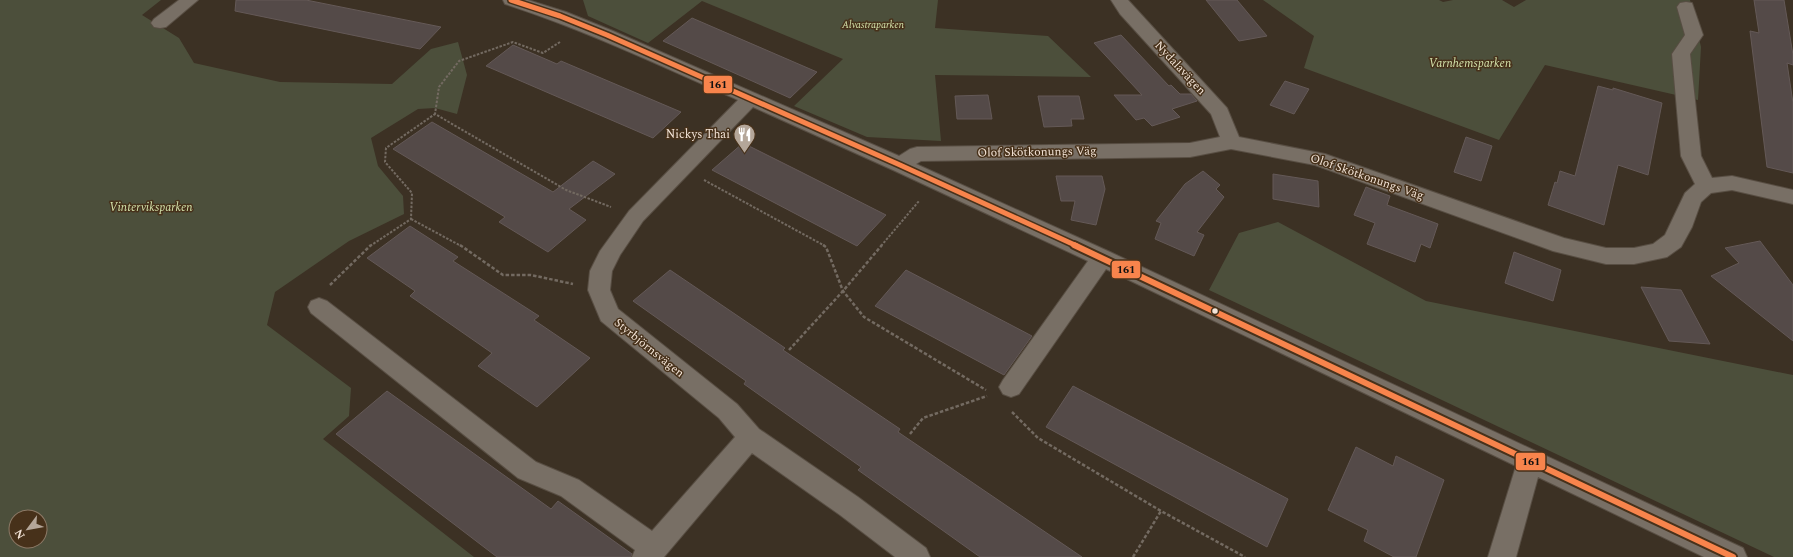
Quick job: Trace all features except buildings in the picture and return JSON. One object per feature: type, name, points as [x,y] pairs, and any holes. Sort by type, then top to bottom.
[{"type":"street","points":[[160,23],[190,0]]},
{"type":"street","points":[[511,0],[563,8],[583,26],[900,165],[1102,258],[1733,557]]},
{"type":"street","name":"Nydalavägen","points":[[1119,0],[1126,10],[1220,112],[1231,142]]},
{"type":"street","points":[[1686,6],[1694,35],[1681,54],[1691,156],[1706,186],[1732,183],[1793,197]]},
{"type":"street","points":[[598,290],[601,271],[610,251],[636,216],[750,99]]},
{"type":"street","name":"Olof Skötkonungs Väg","points":[[900,165],[917,154],[1190,150],[1231,142],[1318,159],[1561,245],[1606,256],[1634,256],[1658,251],[1673,241],[1681,227],[1692,198],[1706,186]]},
{"type":"street","points":[[1002,390],[1102,258]]},
{"type":"street","name":"Styrbjörnsvägen","points":[[598,290],[609,314],[728,411],[750,437],[849,506],[916,557]]},
{"type":"street","points":[[320,307],[527,470],[570,488],[650,552],[750,437]]},
{"type":"street","points":[[1502,557],[1530,461]]},
{"type":"path","points":[[411,219],[412,193],[385,162],[386,148],[435,114],[439,87],[459,61],[513,42],[543,53],[583,26]]},
{"type":"path","points":[[435,114],[566,190],[636,216]]},
{"type":"path","points":[[682,168],[826,247],[843,291],[864,317],[1002,390]]},
{"type":"path","points":[[789,350],[843,291],[936,182]]},
{"type":"path","points":[[411,219],[456,242],[503,275],[531,275],[598,290]]},
{"type":"path","points":[[320,307],[332,282],[370,246],[411,219]]},
{"type":"path","points":[[910,434],[923,418],[1002,390]]},
{"type":"path","points":[[1010,411],[1038,438],[1161,511],[1245,557]]},
{"type":"path","points":[[1133,557],[1161,511]]},
{"type":"green space","name":"Vinterviksparken","points":[[0,0],[161,0],[142,15],[179,38],[194,63],[280,82],[392,84],[431,49],[458,42],[467,75],[457,114],[435,108],[418,109],[371,138],[378,166],[403,196],[404,214],[349,241],[275,292],[267,325],[351,388],[349,416],[323,439],[474,557],[0,557]]},
{"type":"green space","name":"Alvastraparken","points":[[583,0],[938,0],[935,28],[1048,36],[1091,77],[935,75],[941,141],[867,137],[794,106],[843,59],[702,1],[648,43],[588,16]]},
{"type":"green space","name":"Varnhemsparken","points":[[1263,0],[1439,0],[1443,2],[1453,0],[1502,0],[1514,7],[1526,0],[1690,0],[1701,47],[1698,100],[1545,65],[1499,140],[1304,68],[1314,36]]},
{"type":"green space","points":[[1278,222],[1426,301],[1793,375],[1793,557],[1774,557],[1209,290],[1239,233]]},
{"type":"transit line","name":"161","points":[[511,0],[560,16],[607,35],[900,165],[1102,258],[1733,557]]},
{"type":"place","name":"Nickys Thai","points":[[745,154]]}]
